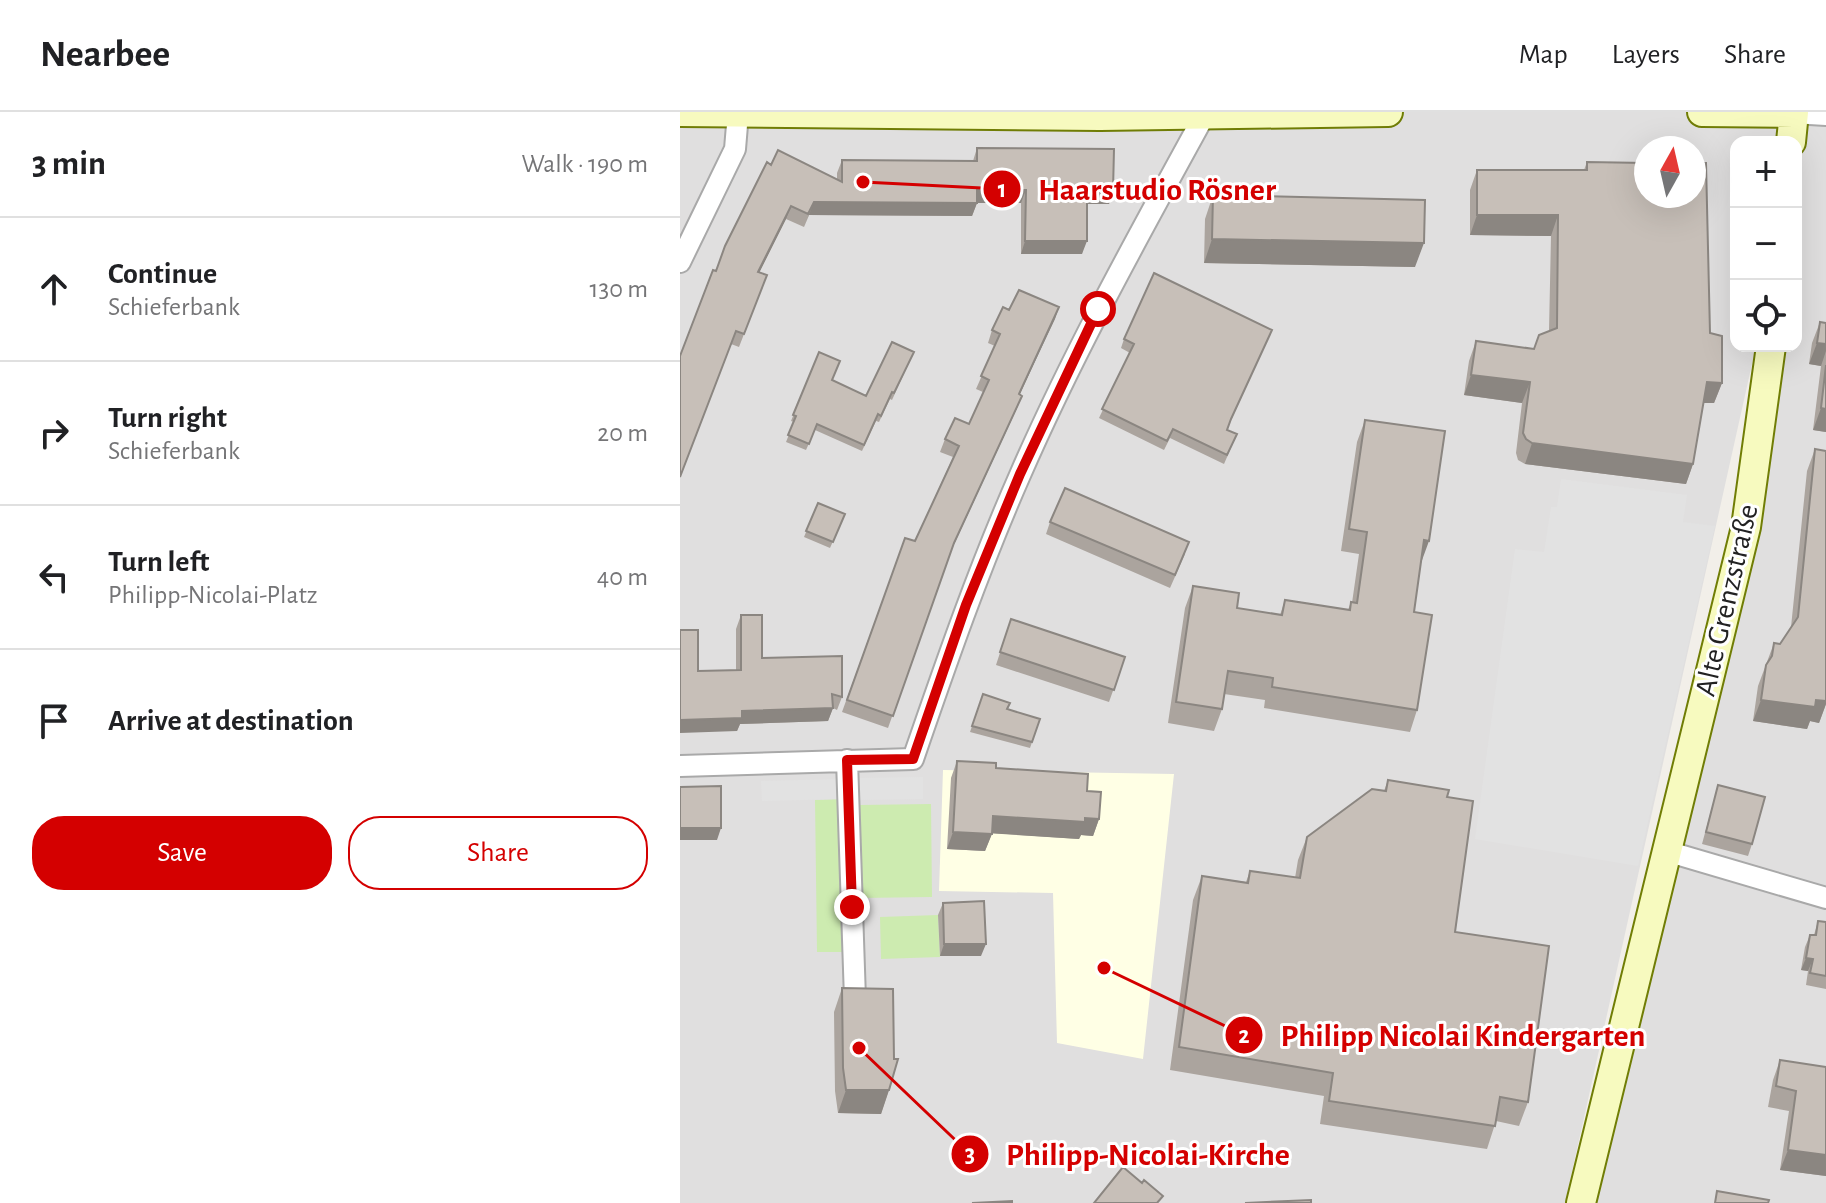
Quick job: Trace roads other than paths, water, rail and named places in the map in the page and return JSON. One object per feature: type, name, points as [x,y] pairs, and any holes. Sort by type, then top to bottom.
[{"type":"street","points":[[680,112],[1100,116],[1388,112]]},
{"type":"street","points":[[1702,112],[1826,115]]},
{"type":"street","points":[[680,262],[735,149],[738,113]]},
{"type":"street","points":[[1792,136],[1794,113]]},
{"type":"street","points":[[680,766],[913,759],[966,605],[1020,474],[1098,309],[1205,114]]},
{"type":"street","name":"Alte Grenzstraße","points":[[1581,1203],[1746,527],[1770,352]]},
{"type":"street","points":[[847,760],[855,999]]},
{"type":"street","points":[[1666,851],[1826,898]]},
{"type":"place","name":"Haarstudio Rösner","points":[[863,182]]},
{"type":"place","name":"Philipp Nicolai Kindergarten","points":[[1104,968]]},
{"type":"place","name":"Philipp-Nicolai-Kirche","points":[[859,1048]]}]
